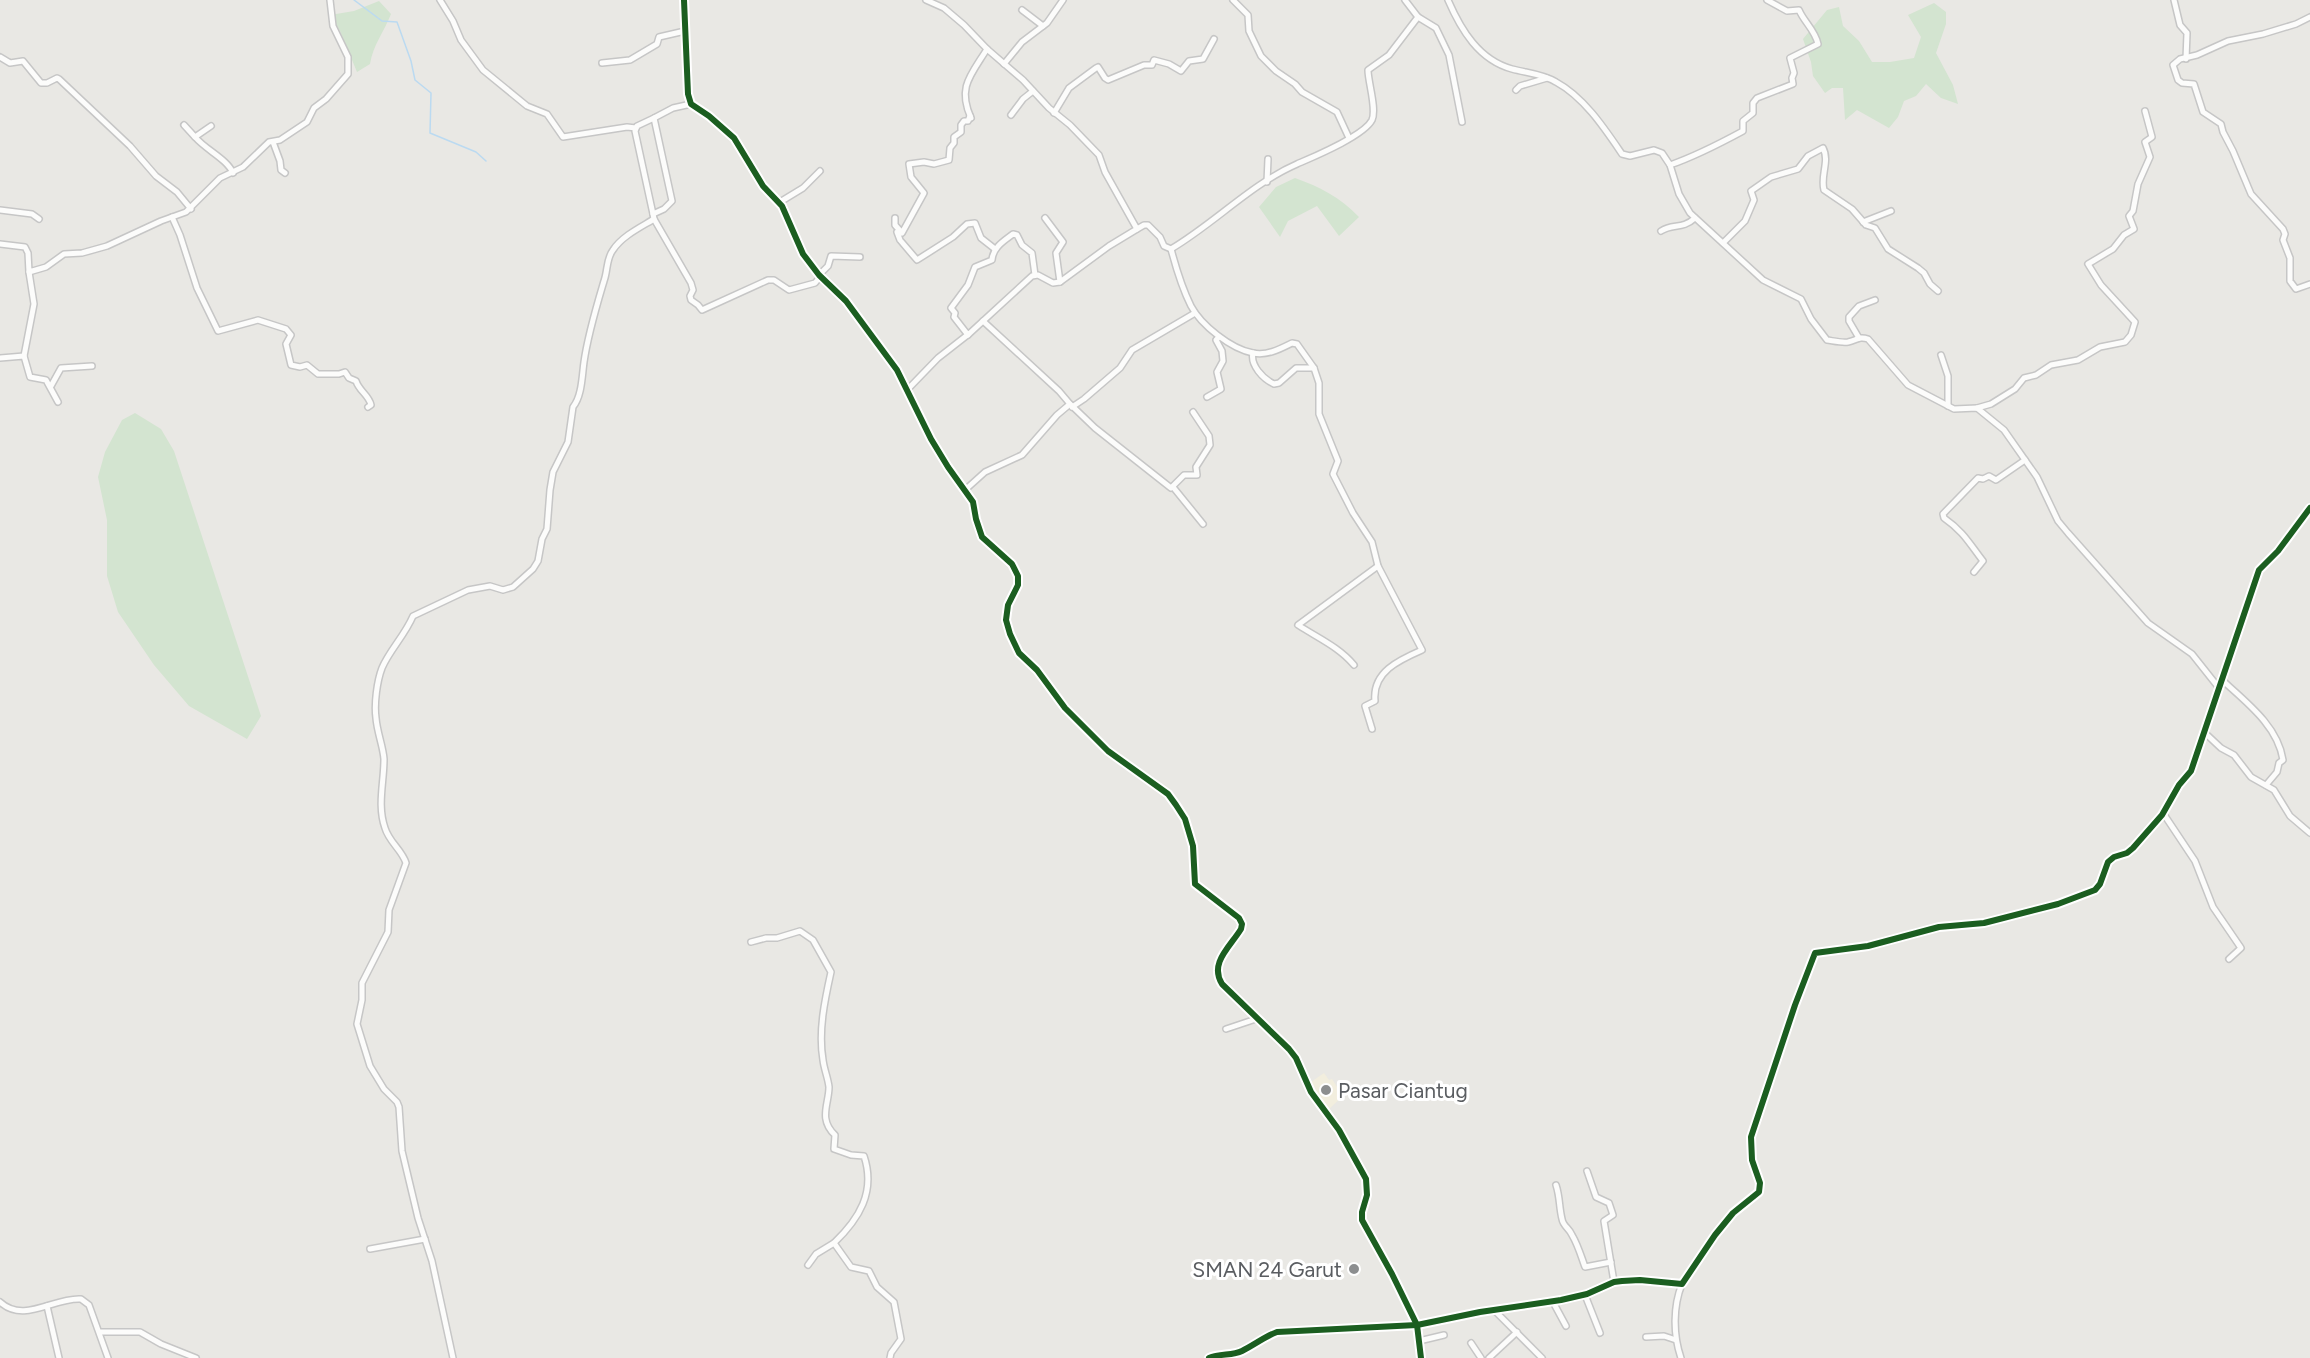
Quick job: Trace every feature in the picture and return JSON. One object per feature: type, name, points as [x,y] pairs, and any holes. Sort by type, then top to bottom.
[{"type":"street","points":[[28,272],[46,267],[61,255],[82,253],[107,246],[191,209],[220,178],[243,167],[268,142],[280,140],[307,122],[314,108],[326,99],[348,74],[348,57],[333,26],[330,0]]},
{"type":"street","points":[[440,0],[461,40],[483,70],[527,106],[547,114],[563,137],[627,127],[636,128],[674,108],[691,104]]},
{"type":"street","points":[[684,0],[688,94],[691,104],[734,138],[764,186],[780,202],[803,254],[819,276],[852,310],[897,370],[931,439],[973,502],[982,537],[1012,564],[1018,576],[1018,585],[1008,605],[1006,620],[1019,653],[1037,670],[1065,708],[1108,751],[1168,794],[1185,819],[1190,831],[1195,864],[1195,884],[1232,912],[1242,924],[1218,965],[1217,976],[1222,984],[1296,1058],[1311,1092],[1340,1130],[1362,1168],[1367,1189],[1362,1220],[1417,1325],[1421,1358]]},
{"type":"street","points":[[926,0],[946,10],[964,25],[987,50],[1054,113],[1070,125],[1099,155],[1105,172],[1137,229]]},
{"type":"street","points":[[1004,64],[1022,42],[1044,26],[1063,0]]},
{"type":"street","points":[[1233,0],[1248,15],[1249,31],[1261,56],[1302,92],[1337,112],[1349,138]]},
{"type":"street","points":[[1405,0],[1419,17],[1436,28],[1449,55],[1462,122]]},
{"type":"street","points":[[1448,0],[1467,38],[1487,56],[1503,66],[1547,78],[1569,90],[1584,105],[1624,156],[1653,150],[1662,153],[1670,165],[1684,206],[1763,280],[1801,300],[1811,319],[1827,340],[1849,342],[1859,338],[1868,339],[1908,385],[1937,398],[1954,409],[1977,408],[1990,404],[2015,389],[2024,378],[2033,376],[2051,365],[2078,360],[2100,347],[2125,342],[2131,335],[2135,322],[2101,285],[2088,264],[2113,249],[2124,235],[2134,229],[2129,216],[2133,211],[2138,184],[2150,157],[2145,142],[2152,137],[2145,111]]},
{"type":"street","points":[[1670,165],[1708,150],[1743,131],[1743,121],[1753,114],[1754,102],[1757,98],[1794,84],[1790,58],[1818,43],[1810,26],[1802,19],[1799,10],[1787,11],[1767,0]]},
{"type":"street","points":[[2174,0],[2180,25],[2187,33],[2186,58]]},
{"type":"street","points":[[1022,10],[1044,26]]},
{"type":"street","points":[[2310,16],[2282,28],[2228,41],[2178,60],[2173,65],[2178,80],[2182,83],[2194,84],[2203,112],[2221,124],[2251,194],[2283,229],[2285,234],[2283,240],[2290,258],[2290,280],[2296,289],[2310,284]]},
{"type":"street","points":[[1171,249],[1267,182],[1296,164],[1313,158],[1349,138],[1369,124],[1373,114],[1368,70],[1389,55],[1419,17]]},
{"type":"street","points":[[602,63],[630,60],[657,44],[659,37],[685,31]]},
{"type":"street","points":[[1054,113],[1069,88],[1098,67],[1108,80],[1144,65],[1152,65],[1154,60],[1182,71],[1189,62],[1203,58],[1214,39]]},
{"type":"street","points":[[987,50],[966,83],[965,99],[971,118],[964,121],[961,125],[961,132],[954,137],[954,143],[950,148],[950,160],[934,164],[924,162],[909,164],[911,177],[924,193],[907,220],[902,233],[895,221],[893,228],[916,260],[953,237],[967,224],[975,223],[981,238],[994,249]]},
{"type":"street","points":[[0,57],[10,63],[23,61],[41,83],[47,83],[55,78],[59,79],[130,146],[156,176],[177,192],[191,209]]},
{"type":"street","points":[[1516,90],[1520,86],[1547,78]]},
{"type":"street","points":[[1011,115],[1023,99],[1033,91]]},
{"type":"street","points":[[453,1358],[436,1278],[402,1151],[399,1107],[384,1089],[370,1066],[357,1023],[362,1000],[362,983],[388,932],[389,910],[406,863],[388,838],[380,805],[384,757],[376,717],[382,668],[407,629],[412,616],[468,590],[490,586],[503,590],[513,587],[528,575],[538,561],[549,521],[548,510],[553,472],[568,442],[573,407],[581,383],[590,325],[605,278],[607,261],[614,249],[625,238],[670,204],[672,199],[654,118]]},
{"type":"street","points":[[184,125],[207,151],[227,163],[233,172]]},
{"type":"street","points":[[195,137],[211,126]]},
{"type":"street","points":[[636,128],[647,194],[654,217],[692,283],[691,300],[702,310],[768,280],[774,280],[789,290],[815,284],[828,266],[831,256],[860,257]]},
{"type":"street","points":[[273,142],[281,170],[285,173]]},
{"type":"street","points":[[1723,243],[1746,221],[1754,200],[1751,191],[1769,178],[1798,169],[1808,156],[1823,148],[1826,159],[1822,178],[1824,190],[1852,209],[1863,222],[1875,228],[1888,249],[1924,273],[1930,284],[1938,291]]},
{"type":"street","points":[[1267,182],[1268,159]]},
{"type":"street","points":[[780,202],[803,188],[820,171]]},
{"type":"street","points":[[0,210],[32,214],[39,219]]},
{"type":"street","points":[[1863,222],[1891,210]]},
{"type":"street","points":[[172,217],[197,288],[218,331],[258,320],[286,329],[291,335],[286,344],[291,365],[300,367],[307,365],[318,374],[345,372],[349,378],[356,381],[358,388],[370,401],[371,405],[368,407]]},
{"type":"street","points":[[1045,218],[1064,242],[1056,253],[1060,282]]},
{"type":"street","points":[[1661,231],[1666,228],[1684,226],[1695,218]]},
{"type":"street","points":[[1035,275],[1053,283],[1060,282],[1109,246],[1144,225],[1148,225],[1160,237],[1164,246],[1171,249],[1183,288],[1195,313],[1219,337],[1253,353],[1277,351],[1292,343],[1301,348],[1314,368],[1319,383],[1319,414],[1338,461],[1333,474],[1353,513],[1372,542],[1378,566],[1422,650],[1398,662],[1378,676],[1374,689],[1374,702],[1365,706],[1372,729]]},
{"type":"street","points":[[968,335],[954,317],[955,314],[951,308],[968,285],[975,267],[992,260],[994,249],[1013,234],[1017,235],[1022,245],[1032,253],[1035,275]]},
{"type":"street","points":[[0,244],[25,247],[28,253],[28,272],[34,304],[24,356],[30,377],[46,380],[58,402]]},
{"type":"street","points":[[908,389],[938,358],[968,335],[1035,275]]},
{"type":"street","points":[[1859,338],[1849,317],[1859,306],[1875,300]]},
{"type":"street","points":[[965,490],[985,472],[1022,455],[1057,415],[1084,399],[1120,368],[1132,350],[1195,313]]},
{"type":"street","points":[[983,321],[1059,391],[1071,406],[1167,487],[1173,487]]},
{"type":"street","points":[[1207,397],[1221,389],[1217,372],[1223,361],[1222,351],[1216,340],[1219,337]]},
{"type":"street","points":[[1253,353],[1255,367],[1274,384],[1279,383],[1296,368],[1314,368]]},
{"type":"street","points":[[1941,355],[1948,376],[1948,406]]},
{"type":"street","points":[[0,358],[24,356]]},
{"type":"street","points":[[51,386],[61,368],[92,366]]},
{"type":"street","points":[[1977,408],[2004,430],[2037,477],[2058,521],[2068,533],[2148,623],[2192,654],[2219,688]]},
{"type":"street","points":[[1173,487],[1182,476],[1197,475],[1196,467],[1210,445],[1209,436],[1193,412]]},
{"type":"street","points":[[1974,572],[1983,561],[1972,549],[1968,538],[1942,514],[1978,478],[1984,479],[1989,476],[1996,480],[2025,459]]},
{"type":"street","points":[[1173,487],[1203,524]]},
{"type":"street","points":[[1681,1358],[1676,1340],[1678,1294],[1682,1284],[1715,1235],[1733,1213],[1759,1192],[1760,1183],[1751,1155],[1751,1137],[1815,953],[1868,946],[1933,928],[1984,923],[2019,915],[2088,893],[2100,885],[2108,862],[2127,853],[2163,813],[2179,784],[2191,771],[2259,570],[2278,551],[2310,508]]},
{"type":"street","points":[[1354,665],[1336,647],[1325,643],[1298,625],[1378,566]]},
{"type":"street","points":[[2222,680],[2260,717],[2277,740],[2283,760],[2266,785]]},
{"type":"street","points":[[2205,733],[2221,748],[2234,755],[2251,777],[2274,790],[2295,821],[2310,833]]},
{"type":"street","points":[[2163,813],[2195,861],[2213,907],[2241,948],[2229,959]]},
{"type":"street","points":[[751,942],[777,938],[799,930],[813,940],[831,972],[823,1010],[822,1059],[829,1086],[825,1104],[828,1129],[835,1135],[833,1148],[851,1155],[863,1155],[869,1174],[865,1195],[856,1219],[834,1243],[816,1254],[808,1265]]},
{"type":"street","points":[[1226,1029],[1256,1019]]},
{"type":"street","points":[[1587,1171],[1596,1197],[1609,1203],[1613,1215],[1604,1221],[1614,1282]]},
{"type":"street","points":[[1556,1185],[1560,1196],[1564,1226],[1571,1232],[1578,1245],[1585,1267],[1611,1262]]},
{"type":"street","points":[[370,1249],[425,1239]]},
{"type":"street","points":[[834,1243],[851,1267],[869,1271],[877,1287],[894,1302],[900,1340],[890,1358]]},
{"type":"street","points":[[1209,1358],[1219,1354],[1239,1352],[1276,1332],[1417,1325],[1553,1302],[1585,1295],[1614,1282],[1640,1280],[1682,1284]]},
{"type":"street","points":[[1585,1295],[1600,1333]]},
{"type":"street","points":[[0,1302],[8,1309],[20,1311],[68,1299],[81,1299],[89,1305],[101,1332],[108,1358]]},
{"type":"street","points":[[1553,1302],[1566,1326]]},
{"type":"street","points":[[47,1306],[59,1358]]},
{"type":"street","points":[[1495,1311],[1542,1358]]},
{"type":"street","points":[[101,1332],[140,1332],[161,1344],[196,1358]]},
{"type":"street","points":[[1489,1358],[1517,1332]]},
{"type":"street","points":[[1419,1341],[1444,1335]]},
{"type":"street","points":[[1646,1337],[1666,1336],[1676,1340]]},
{"type":"street","points":[[1471,1343],[1481,1358]]},
{"type":"shaded area","name":"Pasar Ciantug","points":[[1324,1073],[1329,1080],[1332,1079],[1343,1096],[1328,1110],[1308,1084]]},
{"type":"green space","points":[[379,1],[391,14],[376,45],[370,64],[357,72],[340,31],[330,15],[354,11]]},
{"type":"green space","points":[[1934,3],[1946,12],[1946,24],[1936,53],[1953,85],[1958,104],[1941,98],[1926,84],[1916,96],[1904,101],[1898,117],[1889,128],[1857,110],[1845,120],[1843,88],[1832,88],[1825,93],[1813,76],[1803,39],[1827,10],[1839,7],[1843,26],[1859,41],[1872,62],[1914,58],[1921,37],[1908,15]]},
{"type":"green space","points":[[1295,178],[1329,193],[1359,217],[1339,236],[1317,206],[1288,221],[1280,237],[1259,207],[1276,187]]},
{"type":"green space","points":[[135,413],[161,429],[174,451],[261,716],[247,739],[189,706],[154,665],[118,612],[107,576],[107,520],[98,477],[105,452],[122,420]]},
{"type":"waterway","points":[[354,0],[382,21],[397,22],[411,61],[415,80],[431,93],[430,133],[476,152],[486,161]]},
{"type":"cycle path","points":[[684,0],[688,94],[691,104],[734,138],[763,186],[782,206],[803,254],[819,275],[846,301],[897,370],[931,439],[973,502],[982,537],[1012,564],[1018,576],[1018,585],[1008,605],[1006,620],[1019,653],[1037,670],[1065,708],[1108,751],[1168,794],[1185,819],[1193,846],[1195,884],[1239,918],[1242,924],[1241,929],[1219,962],[1218,969],[1222,984],[1296,1058],[1311,1092],[1339,1130],[1366,1179],[1367,1195],[1362,1220],[1417,1325],[1421,1358]]},
{"type":"cycle path","points":[[1209,1358],[1238,1353],[1277,1332],[1417,1325],[1480,1312],[1561,1300],[1587,1294],[1614,1282],[1622,1281],[1640,1280],[1682,1284],[1733,1213],[1759,1192],[1760,1183],[1752,1160],[1751,1137],[1795,1005],[1815,953],[1868,946],[1939,927],[1984,923],[2058,904],[2095,890],[2100,884],[2108,862],[2133,848],[2162,815],[2179,785],[2191,771],[2259,570],[2278,551],[2310,508]]},
{"type":"place","name":"Pasar Ciantug","points":[[1326,1090]]},
{"type":"place","name":"SMAN 24 Garut","points":[[1354,1269]]}]
